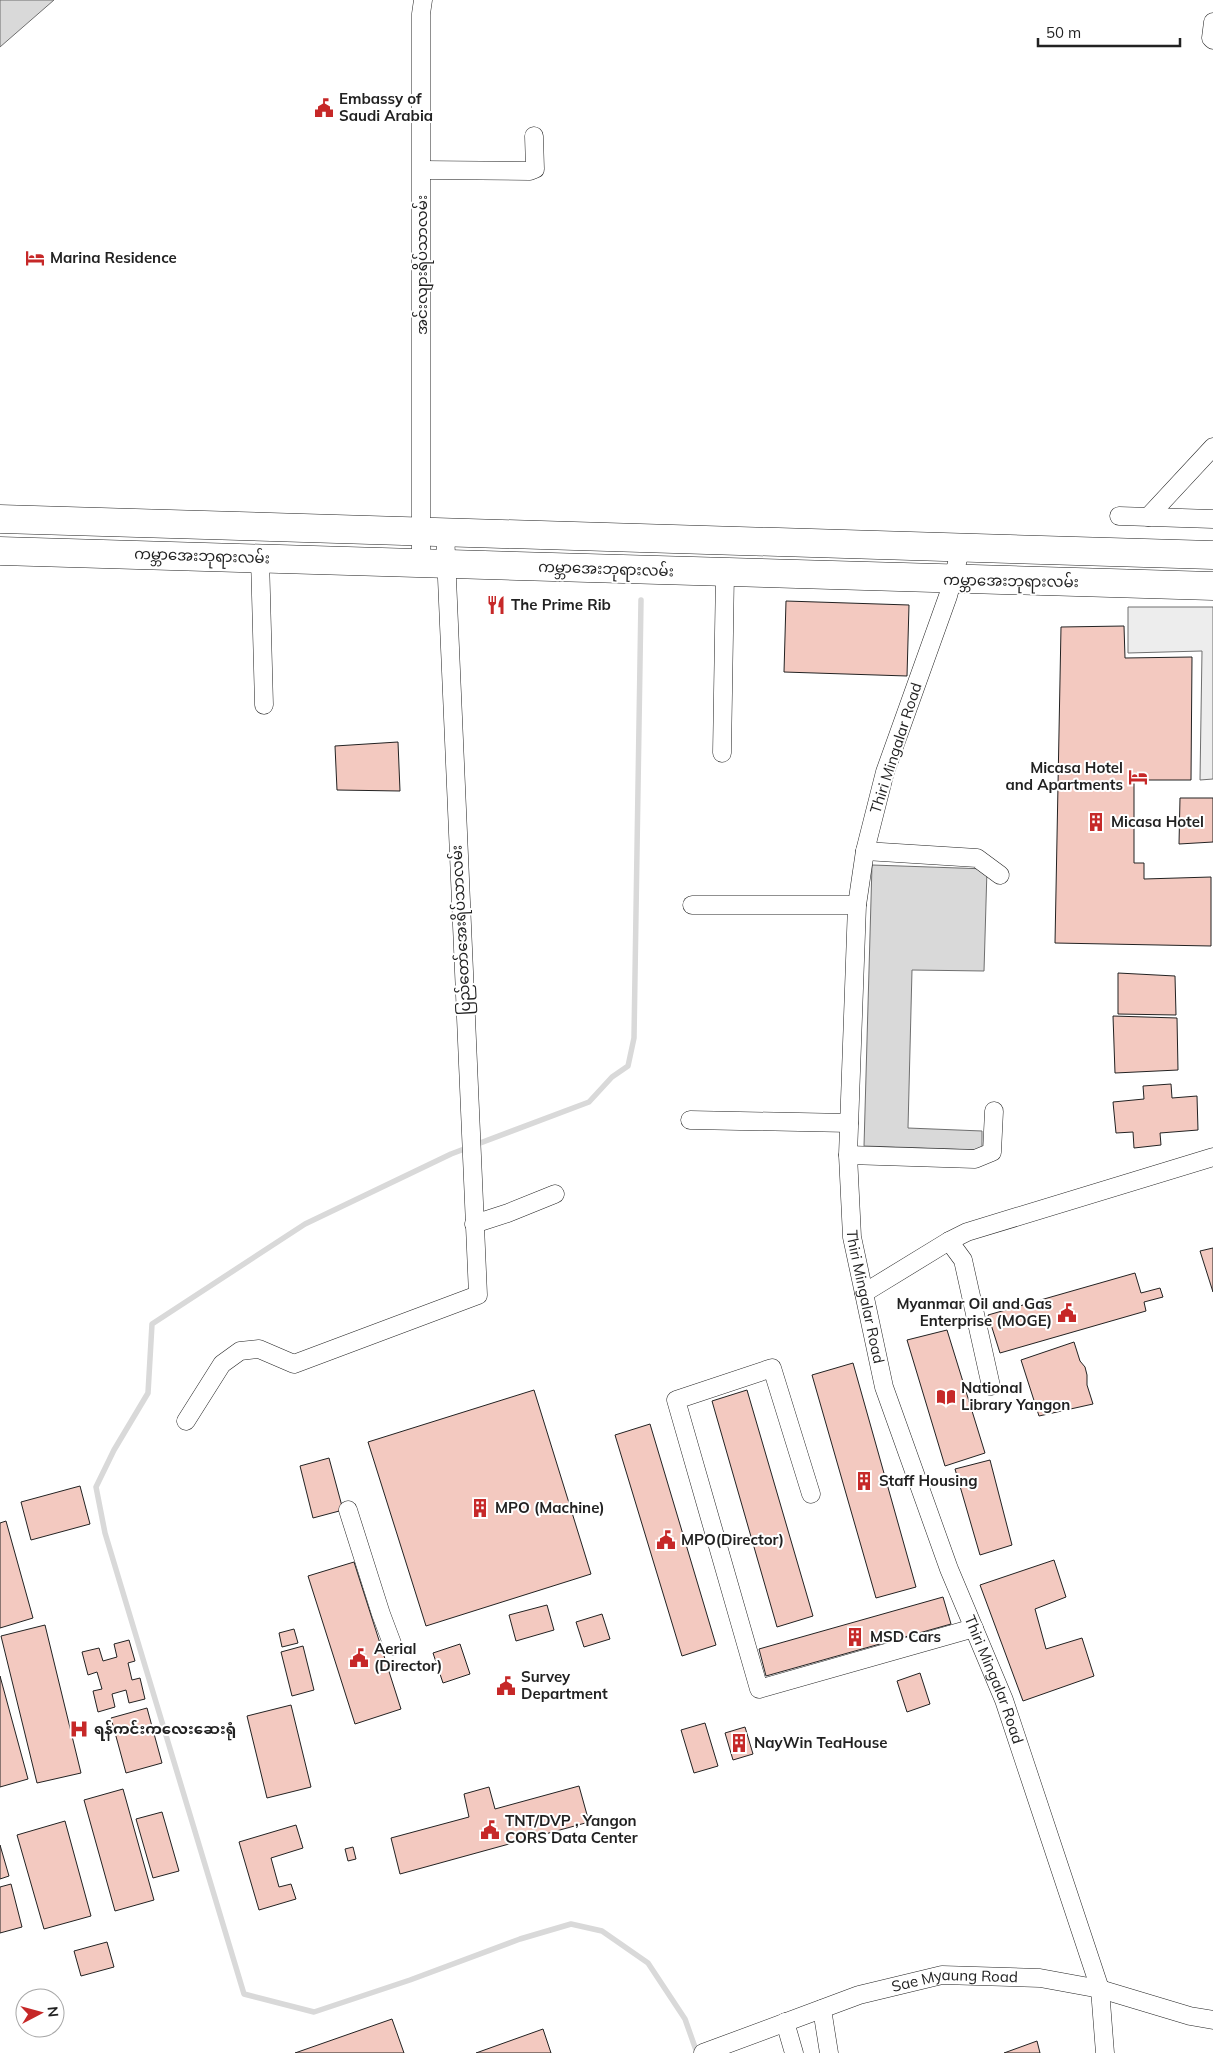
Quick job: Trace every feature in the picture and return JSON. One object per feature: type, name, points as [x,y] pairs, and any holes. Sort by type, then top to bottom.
[{"type":"main road","name":"ကမ္ဘာအေးဘုရားလမ်း","points":[[0,519],[1213,555]]},
{"type":"main road","points":[[159,524],[159,555]]},
{"type":"main road","name":"ကမ္ဘာအေးဘုရားလမ်း","points":[[0,551],[953,580],[1213,586]]},
{"type":"street","name":"အင်းလျားရိပ်သာလမ်း","points":[[424,0],[421,14],[422,170],[433,531]]},
{"type":"street","points":[[1213,22],[1211,38],[1213,40]]},
{"type":"street","points":[[422,170],[530,171],[535,169],[536,161],[534,136]]},
{"type":"street","points":[[1148,517],[1213,447]]},
{"type":"street","points":[[1119,516],[1213,519]]},
{"type":"street","points":[[433,531],[433,564]]},
{"type":"street","points":[[433,531],[433,564]]},
{"type":"street","name":"Thiri Mingalar Road","points":[[961,548],[953,580],[885,772],[865,851],[857,906],[849,1123],[848,1155],[852,1237],[884,1387],[949,1569],[1004,1700],[1100,1989],[1105,2053]]},
{"type":"street","points":[[260,558],[264,705]]},
{"type":"street","name":"ပြည်တော်အေးရိပ်သာလမ်း","points":[[186,1420],[222,1364],[240,1351],[259,1349],[294,1364],[478,1295],[433,564]]},
{"type":"street","points":[[722,753],[725,573]]},
{"type":"street","points":[[865,851],[977,858],[1000,875]]},
{"type":"street","points":[[692,905],[857,906]]},
{"type":"street","points":[[848,1155],[975,1159],[992,1152],[994,1111]]},
{"type":"street","points":[[690,1120],[849,1123]]},
{"type":"street","points":[[864,1292],[949,1240],[967,1232],[1213,1157]]},
{"type":"street","points":[[474,1224],[555,1194]]},
{"type":"street","points":[[949,1240],[963,1260],[991,1386]]},
{"type":"street","points":[[811,1494],[772,1368],[676,1400],[759,1689],[974,1628]]},
{"type":"street","points":[[348,1510],[393,1646]]},
{"type":"street","name":"Sae Myaung Road","points":[[703,2053],[859,1995],[942,1975],[1040,1978],[1100,1989],[1190,2016],[1213,2020]]},
{"type":"street","points":[[822,2009],[829,2053]]},
{"type":"street","points":[[785,2022],[794,2053]]},
{"type":"shaded area","points":[[0,0],[54,0],[0,47]]},
{"type":"shaded area","points":[[1128,607],[1213,607],[1213,779],[1200,780],[1202,651],[1128,653]]},
{"type":"shaded area","points":[[872,865],[987,869],[984,971],[912,970],[908,1128],[982,1131],[982,1150],[864,1146]]},
{"type":"building","points":[[786,601],[909,605],[907,676],[784,672]]},
{"type":"building","name":"Micasa Hotel","points":[[1124,626],[1125,658],[1192,657],[1191,780],[1134,780],[1134,863],[1144,863],[1144,879],[1211,877],[1211,946],[1055,943],[1061,627]]},
{"type":"building","points":[[398,742],[400,791],[337,790],[335,746]]},
{"type":"building","points":[[1180,798],[1213,798],[1213,842],[1179,844]]},
{"type":"building","points":[[1118,973],[1175,976],[1176,1015],[1118,1014]]},
{"type":"building","points":[[1113,1016],[1177,1018],[1178,1070],[1115,1073]]},
{"type":"building","points":[[1171,1084],[1172,1098],[1197,1096],[1198,1130],[1160,1133],[1161,1145],[1134,1148],[1133,1132],[1116,1133],[1113,1102],[1144,1099],[1143,1086]]},
{"type":"building","points":[[1213,1248],[1213,1292],[1200,1251]]},
{"type":"building","name":"Myanmar Oil and Gas Enterprise (MOGE)","points":[[1135,1273],[1141,1293],[1160,1288],[1163,1297],[1144,1302],[1146,1311],[1000,1353],[988,1315]]},
{"type":"building","name":"National Library Yangon","points":[[947,1330],[985,1453],[945,1466],[907,1340]]},
{"type":"building","points":[[1074,1342],[1080,1361],[1085,1367],[1087,1385],[1093,1404],[1039,1416],[1021,1360]]},
{"type":"building","name":"Staff Housing","points":[[853,1363],[916,1587],[876,1598],[812,1375]]},
{"type":"building","name":"MPO (Machine)","points":[[534,1390],[591,1574],[426,1626],[368,1442]]},
{"type":"building","points":[[747,1390],[813,1616],[777,1627],[712,1401]]},
{"type":"building","name":"MPO(Director)","points":[[650,1424],[716,1645],[682,1656],[615,1435]]},
{"type":"building","points":[[329,1458],[343,1510],[313,1518],[300,1466]]},
{"type":"building","points":[[990,1460],[1012,1545],[980,1555],[955,1469]]},
{"type":"building","points":[[80,1486],[90,1524],[31,1540],[21,1502]]},
{"type":"building","points":[[6,1521],[33,1618],[0,1628],[0,1523]]},
{"type":"building","points":[[1054,1560],[1066,1597],[1035,1609],[1046,1649],[1082,1638],[1094,1676],[1023,1701],[980,1585]]},
{"type":"building","name":"Aerial (Director)","points":[[354,1562],[401,1709],[355,1724],[308,1576]]},
{"type":"building","name":"MSD Cars","points":[[943,1597],[951,1624],[766,1676],[759,1649]]},
{"type":"building","points":[[547,1605],[554,1630],[516,1641],[509,1615]]},
{"type":"building","points":[[602,1614],[610,1639],[584,1647],[576,1622]]},
{"type":"building","points":[[45,1625],[81,1773],[37,1783],[1,1636]]},
{"type":"building","points":[[294,1629],[298,1643],[282,1647],[279,1633]]},
{"type":"building","points":[[129,1640],[135,1661],[128,1663],[132,1680],[140,1678],[145,1699],[129,1703],[126,1690],[112,1694],[115,1707],[98,1712],[93,1691],[102,1689],[97,1672],[88,1675],[82,1652],[99,1648],[103,1661],[117,1657],[114,1644]]},
{"type":"building","points":[[460,1644],[470,1674],[443,1683],[433,1653]]},
{"type":"building","points":[[303,1646],[314,1690],[292,1696],[281,1652]]},
{"type":"building","points":[[920,1673],[930,1704],[907,1712],[897,1681]]},
{"type":"building","points":[[0,1676],[28,1779],[0,1787]]},
{"type":"building","points":[[291,1705],[311,1787],[267,1798],[247,1716]]},
{"type":"building","points":[[147,1708],[162,1763],[126,1773],[111,1718]]},
{"type":"building","points":[[705,1723],[718,1766],[694,1773],[681,1730]]},
{"type":"building","name":"NayWin TeaHouse","points":[[745,1727],[753,1754],[733,1760],[725,1733]]},
{"type":"building","name":"TNT/DVP , Yangon CORS Data Center","points":[[579,1786],[589,1822],[400,1874],[391,1838],[469,1817],[464,1794],[489,1787],[495,1809]]},
{"type":"building","points":[[123,1789],[154,1900],[115,1911],[84,1800]]},
{"type":"building","points":[[162,1812],[179,1871],[153,1878],[136,1819]]},
{"type":"building","points":[[65,1821],[91,1916],[44,1929],[17,1835]]},
{"type":"building","points":[[296,1825],[303,1848],[271,1858],[279,1887],[291,1884],[296,1899],[259,1910],[239,1842]]},
{"type":"building","points":[[0,1845],[9,1876],[0,1879]]},
{"type":"building","points":[[353,1847],[356,1859],[348,1861],[345,1849]]},
{"type":"building","points":[[11,1884],[22,1927],[0,1933],[0,1887]]},
{"type":"building","points":[[107,1942],[114,1967],[81,1976],[74,1951]]},
{"type":"building","points":[[392,2019],[404,2053],[295,2053]]},
{"type":"building","points":[[543,2029],[551,2053],[476,2053]]},
{"type":"building","points":[[1037,2041],[1040,2053],[1004,2053]]},
{"type":"waterway","points":[[641,600],[634,1038],[628,1066],[612,1077],[589,1102],[451,1154],[305,1224],[152,1324],[148,1393],[114,1450],[96,1487],[105,1533],[244,1994],[314,2012],[410,1980],[520,1939],[571,1924],[602,1931],[648,1963],[685,2019],[697,2053]]},
{"type":"place","name":"Embassy of Saudi Arabia","points":[[324,108]]},
{"type":"place","name":"Marina Residence","points":[[35,258]]},
{"type":"place","name":"The Prime Rib","points":[[496,605]]},
{"type":"place","name":"Micasa Hotel and Apartments","points":[[1138,777]]},
{"type":"place","name":"Micasa Hotel","points":[[1096,822]]},
{"type":"place","name":"Myanmar Oil and Gas Enterprise (MOGE)","points":[[1067,1313]]},
{"type":"place","name":"National Library Yangon","points":[[946,1397]]},
{"type":"place","name":"Staff Housing","points":[[864,1481]]},
{"type":"place","name":"MPO (Machine)","points":[[480,1508]]},
{"type":"place","name":"MPO(Director)","points":[[666,1540]]},
{"type":"place","name":"MSD Cars","points":[[855,1637]]},
{"type":"place","name":"Aerial (Director)","points":[[359,1658]]},
{"type":"place","name":"Survey Department","points":[[506,1686]]},
{"type":"place","name":"ရန်ကင်းကလေးဆေးရုံ","points":[[79,1729]]},
{"type":"place","name":"NayWin TeaHouse","points":[[739,1743]]},
{"type":"place","name":"TNT/DVP , Yangon CORS Data Center","points":[[490,1830]]}]
